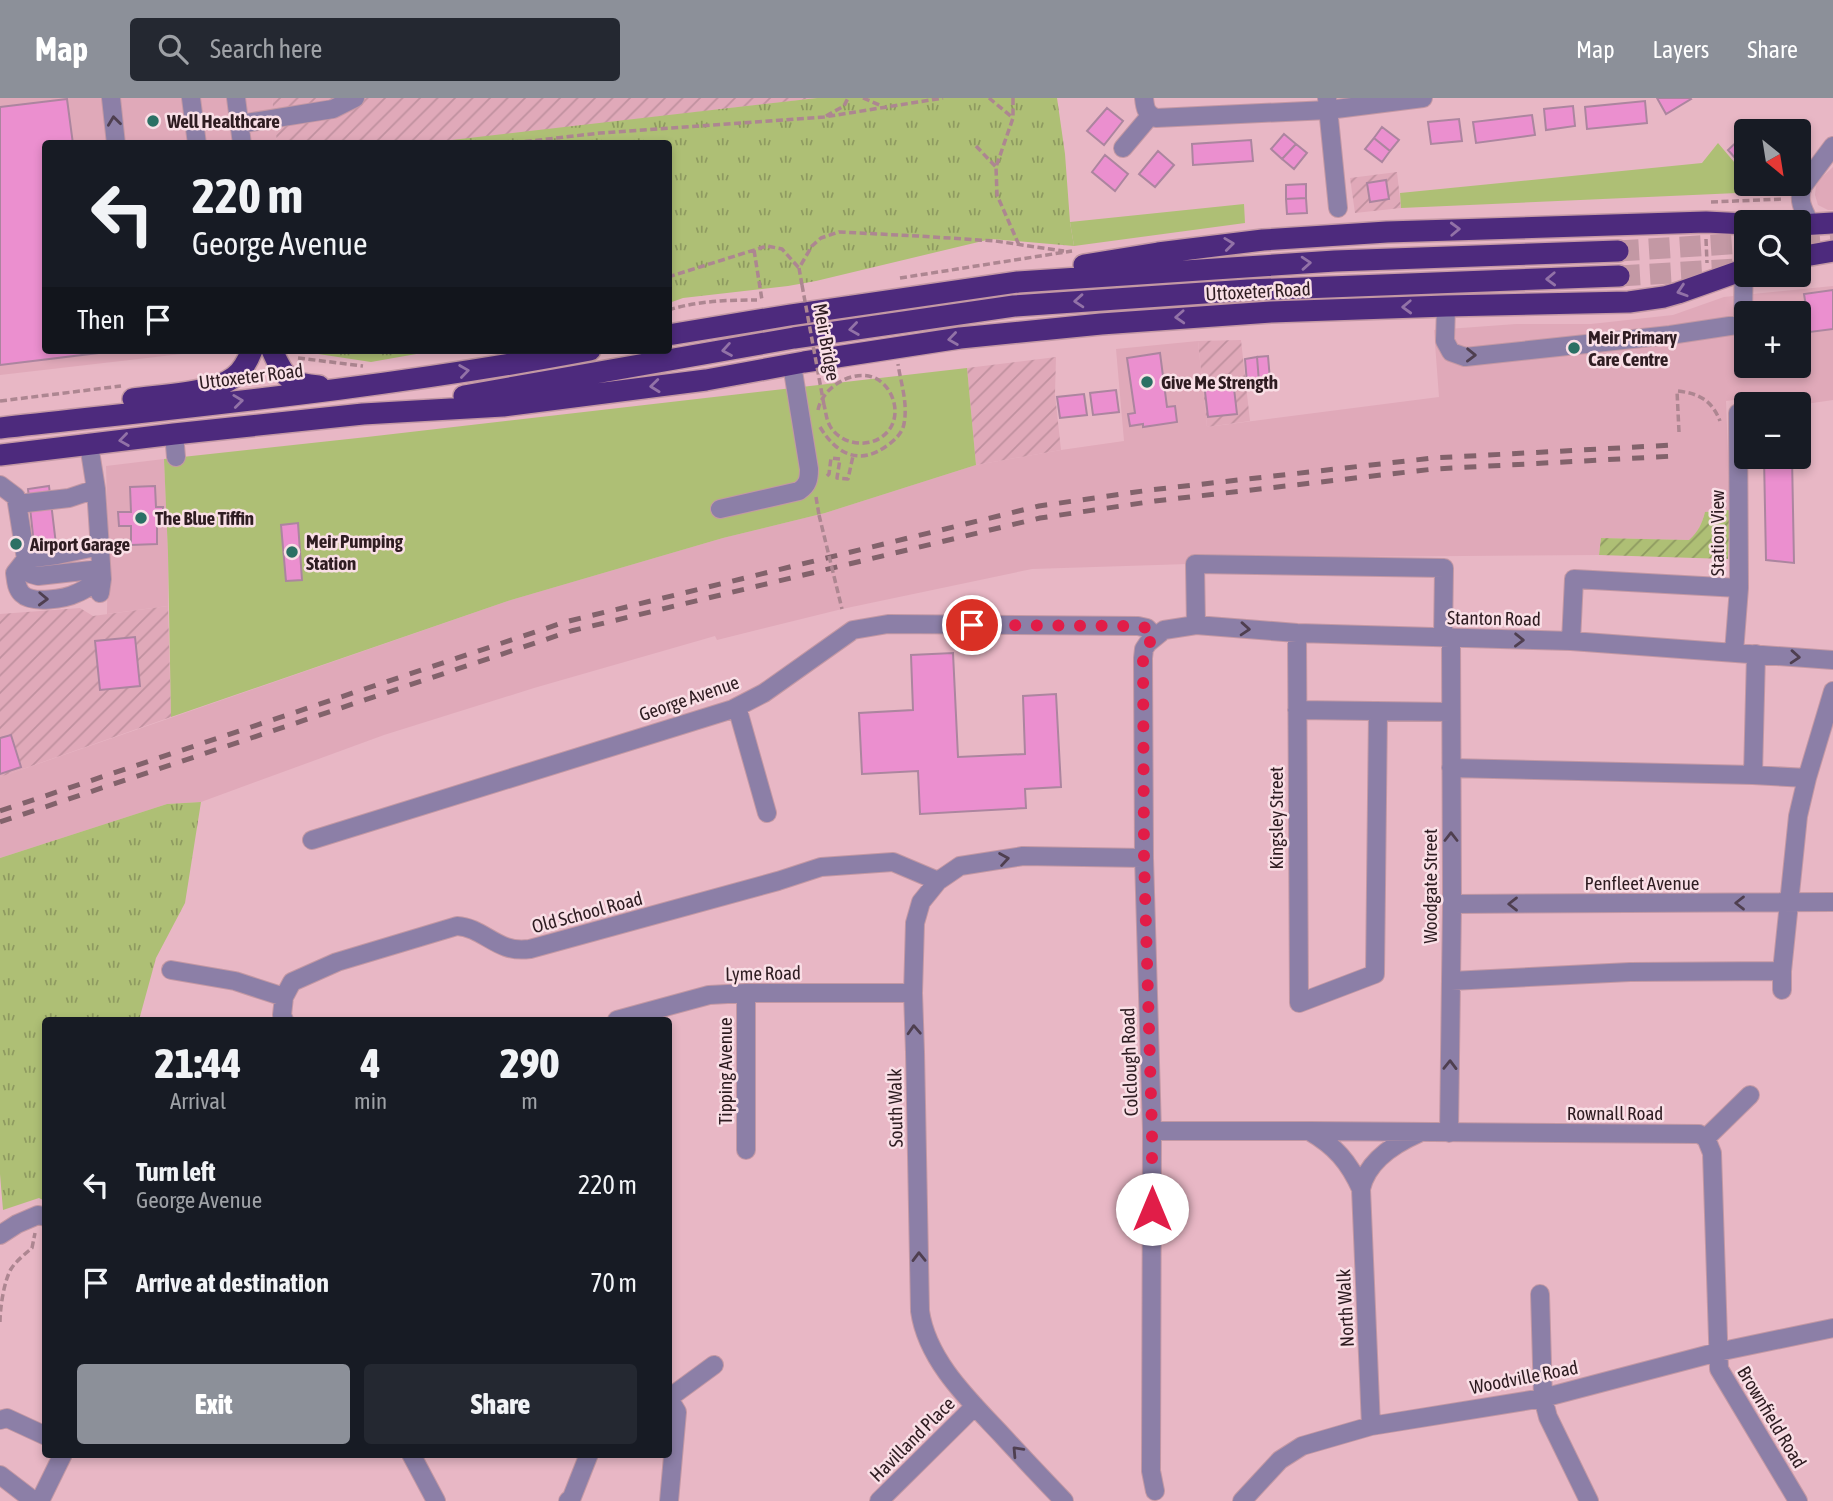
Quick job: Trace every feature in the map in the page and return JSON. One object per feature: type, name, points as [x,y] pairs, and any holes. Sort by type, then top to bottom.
[{"type":"highway","points":[[1018,282],[1072,267],[1263,240],[1387,232],[1734,223]]},
{"type":"highway","points":[[1811,225],[1833,223]]},
{"type":"highway","points":[[672,334],[1018,282],[1335,261],[1618,251]]},
{"type":"highway","points":[[1811,255],[1833,251]]},
{"type":"highway","name":"Uttoxeter Road","points":[[363,414],[503,406],[706,380],[960,338],[1167,318],[1271,312],[1629,302],[1678,293],[1734,273]]},
{"type":"highway","points":[[0,455],[174,433],[363,414],[794,338],[1014,306],[1248,290],[1619,276]]},
{"type":"highway","points":[[0,427],[124,400],[217,387],[236,377],[248,362],[250,354]]},
{"type":"highway","points":[[274,354],[281,370],[289,379],[307,385],[343,388]]},
{"type":"highway","name":"Uttoxeter Road","points":[[0,427],[343,388],[570,354]]},
{"type":"street","points":[[111,98],[116,140]]},
{"type":"street","points":[[191,98],[196,140]]},
{"type":"street","points":[[236,98],[242,140]]},
{"type":"street","points":[[240,124],[333,109],[355,98]]},
{"type":"street","points":[[1144,98],[1145,109],[1150,116],[1156,118],[1423,98]]},
{"type":"street","points":[[1328,104],[1338,208]]},
{"type":"street","points":[[1123,148],[1150,116]]},
{"type":"street","points":[[1802,210],[1800,199],[1803,186],[1833,146]]},
{"type":"street","points":[[1446,306],[1445,341],[1451,352],[1465,357],[1670,335],[1734,325]]},
{"type":"street","points":[[720,509],[799,491],[806,486],[809,479],[808,469],[792,365]]},
{"type":"street","points":[[174,433],[176,457]]},
{"type":"street","points":[[89,445],[96,489],[101,580]]},
{"type":"street","name":"Station View","points":[[1734,652],[1739,588],[1738,469]]},
{"type":"street","points":[[0,485],[16,497],[26,559],[31,573],[38,576],[101,580]]},
{"type":"street","points":[[18,504],[69,498],[96,489]]},
{"type":"street","points":[[100,546],[26,559],[15,573],[16,584],[22,594],[32,599],[55,599],[76,594],[101,580]]},
{"type":"street","name":"Woodgate Street","points":[[1196,625],[1195,564],[1444,568],[1451,712],[1449,1133]]},
{"type":"street","points":[[1571,641],[1574,579],[1739,588]]},
{"type":"street","name":"George Avenue","points":[[312,840],[737,707],[764,693],[853,630],[873,625],[1139,626],[1147,628],[1155,636]]},
{"type":"street","name":"Stanton Road","points":[[1155,636],[1164,630],[1196,625],[1297,633],[1571,641],[1833,660]]},
{"type":"street","name":"Kingsley Street","points":[[1297,633],[1299,1003],[1375,974],[1378,711]]},
{"type":"street","name":"Colclough Road","points":[[1155,636],[1144,649],[1143,658],[1137,803],[1144,858],[1152,1131],[1151,1471],[1155,1498]]},
{"type":"street","points":[[1753,775],[1756,654]]},
{"type":"street","points":[[1782,990],[1798,816],[1833,691]]},
{"type":"street","points":[[737,707],[768,813]]},
{"type":"street","points":[[1297,710],[1451,712]]},
{"type":"street","points":[[1451,768],[1807,778]]},
{"type":"street","name":"South Walk","points":[[1064,1501],[975,1406],[938,1360],[922,1328],[913,993],[915,923],[920,902],[938,881],[960,866],[1023,856],[1144,858]]},
{"type":"street","name":"Old School Road","points":[[285,997],[292,982],[337,962],[457,926],[468,926],[504,947],[530,950],[821,867],[893,862],[938,881]]},
{"type":"street","name":"Penfleet Avenue","points":[[1452,904],[1833,902]]},
{"type":"street","points":[[171,970],[234,981],[285,997],[283,1017]]},
{"type":"street","points":[[1451,981],[1630,972],[1782,971]]},
{"type":"street","name":"Lyme Road","points":[[628,1017],[709,996],[746,993],[913,993]]},
{"type":"street","name":"Tipping Avenue","points":[[746,993],[746,1150]]},
{"type":"street","points":[[1718,1352],[1712,1153],[1706,1138],[1750,1095]]},
{"type":"street","points":[[1152,1131],[1309,1131]]},
{"type":"street","name":"Rownall Road","points":[[1309,1131],[1699,1134],[1706,1138]]},
{"type":"street","name":"North Walk","points":[[1309,1131],[1324,1140],[1349,1165],[1360,1189],[1371,1426]]},
{"type":"street","points":[[1360,1189],[1363,1177],[1381,1156],[1407,1138],[1423,1132]]},
{"type":"street","points":[[0,1235],[18,1224],[42,1216]]},
{"type":"street","points":[[1540,1294],[1543,1398],[1548,1417],[1589,1501]]},
{"type":"street","name":"Woodville Road","points":[[1242,1501],[1280,1460],[1302,1446],[1371,1426],[1543,1398],[1718,1352],[1833,1328]]},
{"type":"street","name":"Brownfield Road","points":[[1718,1352],[1718,1369],[1798,1501]]},
{"type":"street","points":[[672,1395],[714,1366]]},
{"type":"street","points":[[669,1501],[677,1412],[672,1403]]},
{"type":"street","name":"Havilland Place","points":[[878,1501],[975,1406]]},
{"type":"street","points":[[0,1420],[6,1418],[42,1434]]},
{"type":"street","points":[[40,1501],[61,1458]]},
{"type":"street","points":[[413,1458],[436,1501]]},
{"type":"street","points":[[568,1501],[587,1458]]},
{"type":"street","points":[[0,1475],[34,1501]]},
{"type":"path","points":[[824,117],[844,106],[848,98]]},
{"type":"path","points":[[863,98],[884,107]]},
{"type":"path","points":[[539,140],[824,117],[943,98]]},
{"type":"path","points":[[989,98],[1013,118]]},
{"type":"path","points":[[1013,98],[1013,118],[996,166],[997,195],[1019,246]]},
{"type":"path","points":[[976,146],[996,166]]},
{"type":"path","points":[[1706,222],[1707,269]]},
{"type":"path","points":[[672,276],[767,246],[782,249],[799,268],[812,246],[821,238],[839,232],[995,242],[1070,251]]},
{"type":"path","points":[[754,250],[762,300]]},
{"type":"path","name":"Meir Bridge","points":[[799,268],[802,285],[824,405],[828,423],[835,433],[845,441],[868,443],[888,433],[893,423],[895,402],[884,385],[875,378],[862,376],[843,380],[824,394],[818,405],[817,418],[821,429],[835,447],[853,456]]},
{"type":"path","points":[[829,474],[831,458],[841,459],[837,478],[848,479],[853,456],[874,453],[900,434],[904,426],[906,405],[895,348]]},
{"type":"path","points":[[1679,432],[1676,391],[1689,392],[1708,401],[1718,414],[1722,426]]},
{"type":"path","points":[[819,515],[842,609]]},
{"type":"path","points":[[0,1322],[10,1271],[32,1248],[42,1216]]},
{"type":"shaded area","points":[[0,98],[272,98],[277,140],[42,140],[42,354],[181,354],[0,375]]},
{"type":"shaded area","points":[[272,98],[817,98],[460,140],[277,140]]},
{"type":"shaded area","points":[[1833,167],[1833,210],[1828,210],[1818,205],[1816,186]]},
{"type":"shaded area","points":[[1397,172],[1401,208],[1355,213],[1350,178]]},
{"type":"shaded area","points":[[1833,286],[1833,400],[1811,403],[1811,392],[1734,392],[1734,400],[1726,401],[1730,510],[1705,512],[1696,534],[1689,540],[1601,538],[1599,555],[1189,558],[1188,564],[1032,569],[842,609],[717,640],[715,636],[384,735],[201,802],[167,804],[0,858],[0,777],[511,600],[723,538],[825,513],[976,465],[1124,441],[1116,349],[1198,341],[1207,427],[1439,397],[1434,330],[1516,324],[1591,324],[1673,315],[1724,297]]},
{"type":"shaded area","points":[[1241,340],[1250,421],[1207,427],[1198,341]]},
{"type":"shaded area","points":[[1056,357],[1055,394],[1061,450],[976,465],[967,368]]},
{"type":"shaded area","points":[[164,459],[168,606],[107,614],[106,466]]},
{"type":"shaded area","points":[[168,606],[171,717],[0,777],[0,614],[80,608],[93,616]]},
{"type":"green space","points":[[817,98],[1057,98],[1074,246],[991,239],[816,281],[683,298],[672,302],[672,140],[452,140]]},
{"type":"green space","points":[[1718,143],[1734,162],[1734,193],[1401,208],[1400,193],[1702,163]]},
{"type":"green space","points":[[1244,204],[1245,223],[1074,246],[1070,222]]},
{"type":"green space","points":[[318,354],[416,354],[371,362]]},
{"type":"green space","points":[[967,368],[976,465],[825,513],[723,538],[511,600],[171,717],[164,459]]},
{"type":"green space","points":[[1730,510],[1728,559],[1599,555],[1601,538],[1689,540],[1699,528],[1705,512]]},
{"type":"green space","points":[[201,802],[185,903],[156,958],[140,1017],[42,1017],[42,1200],[39,1198],[3,1210],[0,1174],[0,858],[167,804]]},
{"type":"building","points":[[1657,98],[1690,98],[1691,99],[1666,114]]},
{"type":"building","points":[[67,99],[72,140],[42,140],[42,354],[90,354],[0,365],[0,107]]},
{"type":"building","points":[[1645,101],[1647,123],[1587,129],[1585,107]]},
{"type":"building","points":[[1573,106],[1575,126],[1546,130],[1544,109]]},
{"type":"building","points":[[1107,108],[1123,121],[1104,145],[1087,131]]},
{"type":"building","points":[[1532,115],[1535,135],[1476,143],[1473,122]]},
{"type":"building","points":[[1459,119],[1462,141],[1431,144],[1428,122]]},
{"type":"building","points":[[1382,127],[1399,140],[1390,151],[1374,138]]},
{"type":"building","points":[[1284,134],[1296,144],[1282,159],[1271,149]]},
{"type":"building","points":[[1374,138],[1390,151],[1382,162],[1365,149]]},
{"type":"building","points":[[1251,140],[1253,161],[1193,165],[1192,144]]},
{"type":"building","points":[[1296,144],[1307,153],[1294,169],[1282,159]]},
{"type":"building","points":[[1734,144],[1734,157],[1728,150]]},
{"type":"building","points":[[1158,151],[1174,165],[1155,187],[1139,174]]},
{"type":"building","points":[[1105,155],[1128,174],[1115,191],[1092,172]]},
{"type":"building","points":[[1386,180],[1389,199],[1370,202],[1367,183]]},
{"type":"building","points":[[1306,184],[1306,198],[1286,199],[1286,185]]},
{"type":"building","points":[[1306,198],[1307,213],[1287,214],[1286,199]]},
{"type":"building","points":[[1833,290],[1833,329],[1811,332],[1811,301],[1805,301],[1804,294]]},
{"type":"building","name":"Give Me Strength","points":[[1160,353],[1167,407],[1175,406],[1177,422],[1130,426],[1128,414],[1135,413],[1127,358]]},
{"type":"building","points":[[1268,356],[1270,380],[1259,382],[1257,357]]},
{"type":"building","points":[[1257,357],[1259,382],[1247,383],[1245,359]]},
{"type":"building","points":[[1233,380],[1237,414],[1208,417],[1204,383]]},
{"type":"building","points":[[1116,390],[1119,412],[1093,415],[1090,393]]},
{"type":"building","points":[[1084,394],[1087,415],[1060,418],[1057,397]]},
{"type":"building","points":[[1764,469],[1792,469],[1794,563],[1766,560]]},
{"type":"building","points":[[49,486],[58,561],[36,563],[28,489]]},
{"type":"building","name":"The Blue Tiffin","points":[[155,486],[156,507],[163,507],[163,523],[157,523],[157,544],[131,545],[131,526],[119,526],[118,512],[131,512],[130,487]]},
{"type":"building","name":"Meir Pumping Station","points":[[298,523],[302,580],[286,581],[281,525]]},
{"type":"building","points":[[135,637],[140,686],[100,690],[95,641]]},
{"type":"building","points":[[953,653],[958,757],[1025,754],[1023,696],[1056,694],[1061,787],[1025,789],[1026,808],[920,814],[918,771],[862,774],[859,713],[913,710],[911,655]]},
{"type":"building","points":[[11,735],[21,767],[0,774],[0,738]]},
{"type":"tunnel","points":[[1811,238],[1833,236]]},
{"type":"tunnel","points":[[1618,251],[1734,244]]},
{"type":"tunnel","points":[[1619,276],[1734,269]]},
{"type":"railway","points":[[0,811],[565,622],[1039,506],[1150,490],[1433,458],[1674,445]]},
{"type":"railway","points":[[0,822],[571,631],[1040,518],[1155,501],[1434,469],[1675,456]]},
{"type":"place","name":"Well Healthcare","points":[[153,121]]},
{"type":"place","name":"Meir Primary Care Centre","points":[[1574,348]]},
{"type":"place","name":"Give Me Strength","points":[[1147,382]]},
{"type":"place","name":"The Blue Tiffin","points":[[141,518]]},
{"type":"place","name":"Airport Garage","points":[[16,544]]},
{"type":"place","name":"Meir Pumping Station","points":[[292,552]]},
{"type":"route","points":[[972,625],[1139,626],[1147,628],[1155,636],[1144,649],[1143,658],[1144,858],[1152,1209]]}]
